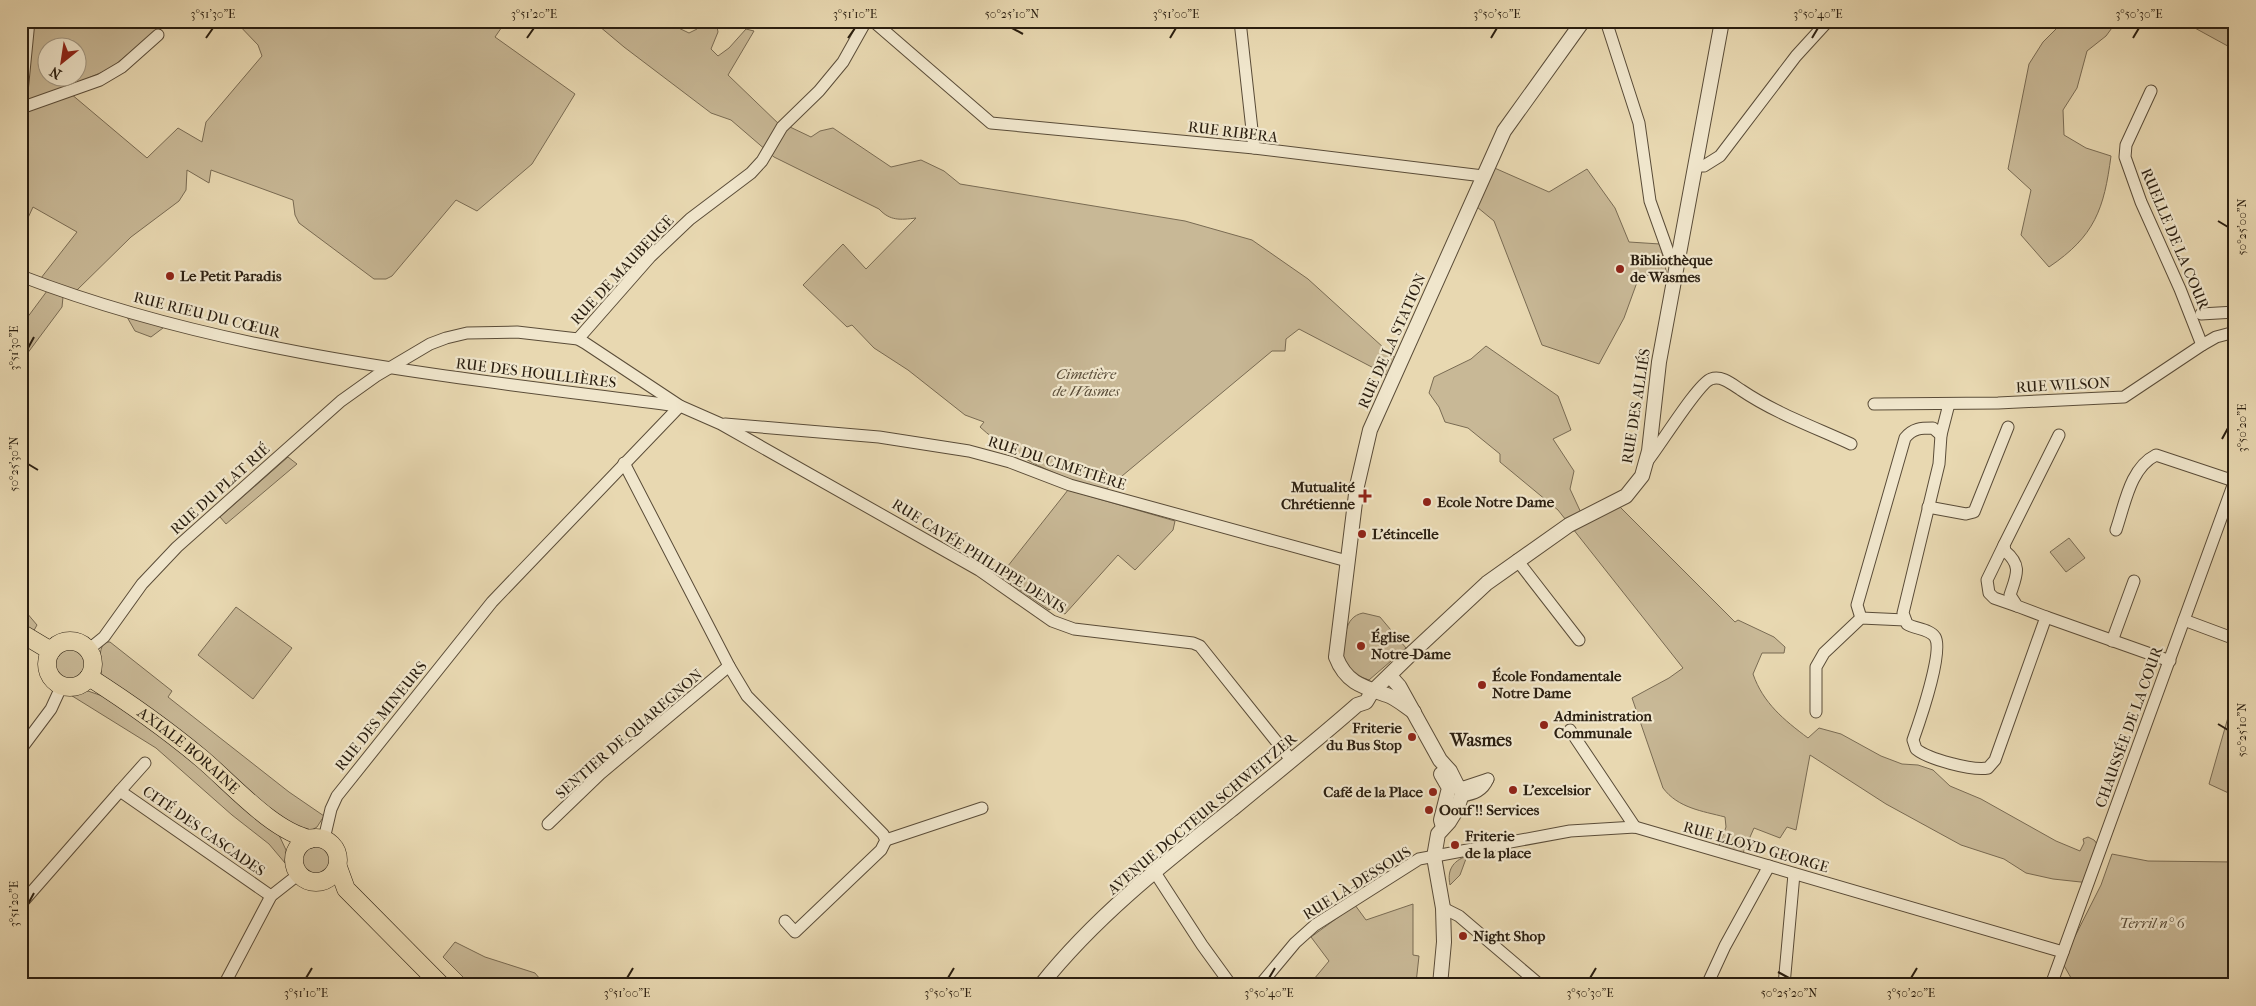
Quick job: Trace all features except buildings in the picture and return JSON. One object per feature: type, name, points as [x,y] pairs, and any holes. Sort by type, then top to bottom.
[{"type":"main road","points":[[21,633],[51,651]]},
{"type":"main road","points":[[69,641],[83,645],[88,650],[93,664],[89,677],[80,685],[62,685],[51,677],[47,664],[51,651],[62,642],[69,641]]},
{"type":"main road","name":"AXIALE BORAINE","points":[[89,677],[133,706],[200,757],[284,830]]},
{"type":"main road","points":[[284,830],[317,839],[335,848],[338,855],[338,867],[346,889],[441,985]]},
{"type":"main road","points":[[284,830],[295,854],[296,868],[299,874],[309,881],[346,889]]},
{"type":"main road","points":[[295,854],[298,847],[317,839]]},
{"type":"main road","points":[[320,882],[331,877],[338,867]]},
{"type":"street","points":[[21,102],[29,21]]},
{"type":"street","name":"RUE DE MAUBEUGE","points":[[578,339],[650,258],[690,219],[752,173],[782,128],[819,91],[843,62],[866,21]]},
{"type":"street","name":"RUE RIBERA","points":[[872,21],[991,123],[1254,148],[1483,176]]},
{"type":"street","points":[[1240,21],[1254,148]]},
{"type":"street","name":"RUE DE LA STATION","points":[[1414,712],[1388,695],[1368,690],[1349,678],[1340,668],[1336,657],[1357,482],[1370,430],[1473,203],[1483,176],[1516,113],[1583,21]]},
{"type":"street","points":[[1606,21],[1639,124],[1650,201],[1670,257],[1677,262]]},
{"type":"street","name":"RUE DES ALLIÉS","points":[[1390,676],[1486,583],[1569,525],[1626,496],[1638,483],[1645,465],[1659,362],[1722,21]]},
{"type":"street","points":[[1695,166],[1704,166],[1720,156],[1796,56],[1828,21]]},
{"type":"street","points":[[21,108],[100,80],[122,67],[158,35]]},
{"type":"street","name":"RUELLE DE LA COUR","points":[[2151,91],[2126,145],[2124,157],[2141,202],[2202,344]]},
{"type":"street","name":"RUE RIEU DU CŒUR","points":[[21,276],[80,299],[173,323],[274,347],[389,369]]},
{"type":"street","points":[[2201,314],[2235,312]]},
{"type":"street","name":"RUE DU PLAT RIÉ","points":[[88,650],[104,637],[142,584],[177,547],[363,384],[430,344],[467,333],[517,332],[578,339]]},
{"type":"street","name":"RUE WILSON","points":[[1874,404],[1949,404],[2124,397],[2202,344],[2216,336],[2235,332]]},
{"type":"street","points":[[578,339],[680,406]]},
{"type":"street","name":"RUE DES HOULLIÈRES","points":[[389,369],[680,406]]},
{"type":"street","points":[[1645,465],[1699,389],[1711,379],[1719,378],[1727,381],[1764,406],[1851,444]]},
{"type":"street","points":[[1949,404],[1940,435],[1939,464],[1904,608],[1905,620],[1911,627],[1931,633],[1937,642],[1931,682],[1913,745],[1926,755],[1982,769],[1988,768],[1995,760],[2046,618]]},
{"type":"street","name":"RUE CAVÉE PHILIPPE DENIS","points":[[680,406],[721,424],[979,570],[1052,621],[1074,629],[1193,643],[1200,646],[1292,761]]},
{"type":"street","name":"RUE DES MINEURS","points":[[317,839],[336,796],[477,620],[537,553],[680,406]]},
{"type":"street","name":"RUE DU CIMETIÈRE","points":[[721,424],[879,437],[969,451],[1002,459],[1070,485],[1347,562]]},
{"type":"street","points":[[1928,506],[1966,514],[1974,512],[2008,427]]},
{"type":"street","points":[[1860,618],[1857,605],[1905,438],[1915,429],[1922,428],[1933,428],[1940,435]]},
{"type":"street","points":[[2058,435],[1987,580],[1987,586],[1994,598],[2170,661]]},
{"type":"street","points":[[2116,530],[2134,476],[2145,462],[2156,455],[2234,481]]},
{"type":"street","points":[[624,463],[729,666],[748,696],[884,837]]},
{"type":"street","name":"CHAUSSÉE DE LA COUR","points":[[2052,985],[2234,481]]},
{"type":"street","points":[[2004,545],[2005,552],[2014,559],[2017,569],[2010,596],[2017,606]]},
{"type":"street","points":[[1517,560],[1579,640]]},
{"type":"street","points":[[2112,640],[2134,581]]},
{"type":"street","points":[[1816,712],[1816,666],[1824,653],[1860,618],[1905,620]]},
{"type":"street","points":[[2184,620],[2235,638]]},
{"type":"street","name":"SENTIER DE QUAREGNON","points":[[548,824],[600,774],[729,666]]},
{"type":"street","points":[[1368,690],[1390,676],[1399,686],[1440,760],[1441,772],[1456,792],[1441,820],[1443,827],[1438,834],[1434,857],[1443,908],[1444,942],[1440,985]]},
{"type":"street","points":[[21,749],[51,709],[62,685]]},
{"type":"street","name":"AVENUE DOCTEUR SCHWEITZER","points":[[1041,985],[1103,918],[1154,871],[1292,761],[1357,705],[1359,696],[1368,690]]},
{"type":"street","points":[[1570,730],[1635,828]]},
{"type":"street","name":"CITÉ DES CASCADES","points":[[21,904],[145,763]]},
{"type":"street","name":"CITÉ DES CASCADES","points":[[120,791],[271,896]]},
{"type":"street","points":[[884,837],[982,808]]},
{"type":"street","name":"RUE LLOYD GEORGE","points":[[1434,857],[1570,831],[1635,828],[2063,952]]},
{"type":"street","points":[[785,921],[796,932],[881,850],[884,837]]},
{"type":"street","name":"RUE LÀ-DESSOUS","points":[[1260,985],[1295,943],[1315,925],[1412,862],[1434,857]]},
{"type":"street","points":[[1707,985],[1725,946],[1769,866]]},
{"type":"street","points":[[1154,871],[1202,945],[1231,985]]},
{"type":"street","points":[[224,985],[271,896],[299,874]]},
{"type":"street","points":[[1784,985],[1794,874]]},
{"type":"street","points":[[1443,908],[1459,916],[1540,985]]},
{"type":"green space","points":[[25,21],[168,21],[110,69],[88,78],[88,38],[38,38],[38,88],[64,88],[147,158],[178,128],[202,142],[206,122],[262,56],[258,45],[235,21],[506,21],[495,37],[575,94],[532,164],[477,211],[456,200],[392,276],[386,279],[374,279],[299,223],[295,215],[293,200],[211,170],[209,183],[187,170],[186,190],[179,201],[131,237],[76,291],[41,278],[77,232],[33,207],[27,220],[21,217],[21,73]]},
{"type":"green space","name":"Cimetière de Wasmes","points":[[593,21],[664,21],[689,33],[697,29],[704,21],[716,21],[718,32],[711,49],[718,56],[729,48],[746,29],[754,31],[728,75],[782,127],[790,127],[811,137],[820,131],[833,128],[891,167],[921,160],[944,171],[960,184],[1185,221],[1252,240],[1308,279],[1395,358],[1387,375],[1299,329],[1286,339],[1285,351],[1272,351],[1104,491],[1071,480],[1039,466],[1008,449],[980,427],[984,422],[965,415],[908,370],[874,348],[852,325],[847,327],[803,285],[843,244],[866,269],[916,218],[891,218],[879,209],[774,157],[731,120],[711,113]]},
{"type":"green space","points":[[2064,21],[2117,21],[2106,36],[2087,51],[2077,88],[2063,110],[2064,135],[2086,148],[2111,156],[2105,191],[2095,220],[2077,244],[2065,256],[2049,267],[2021,235],[2031,190],[2008,169],[2029,64],[2043,42]]},
{"type":"green space","points":[[2194,21],[2235,21],[2235,50],[2193,27]]},
{"type":"green space","points":[[1490,166],[1549,192],[1587,169],[1615,208],[1629,242],[1660,244],[1668,279],[1640,274],[1624,318],[1599,364],[1542,345],[1494,221],[1477,207]]},
{"type":"green space","points":[[47,291],[63,297],[62,307],[21,362],[21,326]]},
{"type":"green space","points":[[127,317],[163,326],[163,328],[151,337],[135,331]]},
{"type":"green space","points":[[1486,346],[1558,396],[1571,430],[1553,439],[1574,471],[1570,489],[1583,517],[1612,504],[1620,507],[1735,622],[1738,620],[1774,637],[1785,647],[1784,653],[1762,653],[1753,674],[1762,694],[1775,710],[1808,738],[1819,728],[1841,734],[1881,756],[1902,764],[1918,765],[1933,770],[1950,786],[1981,799],[2056,841],[2080,851],[2084,843],[2083,839],[2088,837],[2094,840],[2102,850],[2090,883],[2053,879],[2026,873],[2004,859],[1961,845],[1886,804],[1810,755],[1796,830],[1787,827],[1780,838],[1754,828],[1743,853],[1719,846],[1726,827],[1725,817],[1683,804],[1669,795],[1663,788],[1632,698],[1669,678],[1683,668],[1558,510],[1500,462],[1500,454],[1468,428],[1445,422],[1439,407],[1429,393],[1434,377],[1471,359]]},
{"type":"green space","points":[[288,457],[297,464],[226,524],[220,517]]},
{"type":"green space","points":[[1068,490],[1175,521],[1173,530],[1135,570],[1118,555],[1065,614],[1052,608],[1049,610],[1000,576]]},
{"type":"green space","points":[[2069,538],[2085,558],[2066,572],[2050,552]]},
{"type":"green space","points":[[21,606],[37,625],[32,634],[21,628]]},
{"type":"green space","points":[[236,607],[292,648],[253,699],[198,655]]},
{"type":"green space","points":[[1363,613],[1380,617],[1406,648],[1369,680],[1355,675],[1343,657],[1348,624],[1356,615]]},
{"type":"green space","points":[[104,642],[110,642],[172,691],[168,697],[289,792],[324,816],[317,827],[310,831],[288,825],[279,835],[286,850],[285,863],[269,844],[232,815],[156,748],[69,694],[88,691],[108,698],[100,663],[101,649]]},
{"type":"green space","points":[[70,647],[77,648],[82,652],[86,657],[86,671],[82,676],[77,680],[70,681],[63,680],[58,676],[54,671],[53,664],[54,657],[58,652],[63,648]]},
{"type":"green space","points":[[2235,693],[2235,796],[2209,784]]},
{"type":"green space","points":[[316,843],[328,848],[333,860],[328,872],[316,877],[304,872],[299,860],[304,848]]},
{"type":"green space","name":"Terril n° 6","points":[[2112,854],[2148,861],[2235,862],[2235,985],[2075,985],[2062,962],[2101,885]]},
{"type":"green space","points":[[1467,856],[1460,875],[1450,885],[1449,875],[1452,867]]},
{"type":"green space","points":[[1413,904],[1413,955],[1419,956],[1416,983],[1412,985],[1309,985],[1329,961],[1311,937],[1355,905],[1366,920]]},
{"type":"green space","points":[[455,942],[485,957],[535,973],[545,985],[471,985],[443,957]]},
{"type":"place","name":"Bibliothèque de Wasmes","points":[[1620,269]]},
{"type":"place","name":"Le Petit Paradis","points":[[170,276]]},
{"type":"place","name":"Mutualité Chrétienne","points":[[1365,496]]},
{"type":"place","name":"Ecole Notre Dame","points":[[1427,502]]},
{"type":"place","name":"L'étincelle","points":[[1362,534]]},
{"type":"place","name":"Église Notre-Dame","points":[[1361,646]]},
{"type":"place","name":"École Fondamentale Notre Dame","points":[[1482,685]]},
{"type":"place","name":"Administration Communale","points":[[1544,725]]},
{"type":"place","name":"Friterie du Bus Stop","points":[[1412,737]]},
{"type":"place","name":"L'excelsior","points":[[1513,790]]},
{"type":"place","name":"Café de la Place","points":[[1433,792]]},
{"type":"place","name":"Oouf !! Services","points":[[1429,810]]},
{"type":"place","name":"Friterie de la place","points":[[1455,845]]},
{"type":"place","name":"Night Shop","points":[[1463,936]]},
{"type":"district","name":"Wasmes","points":[[1481,740]]}]
